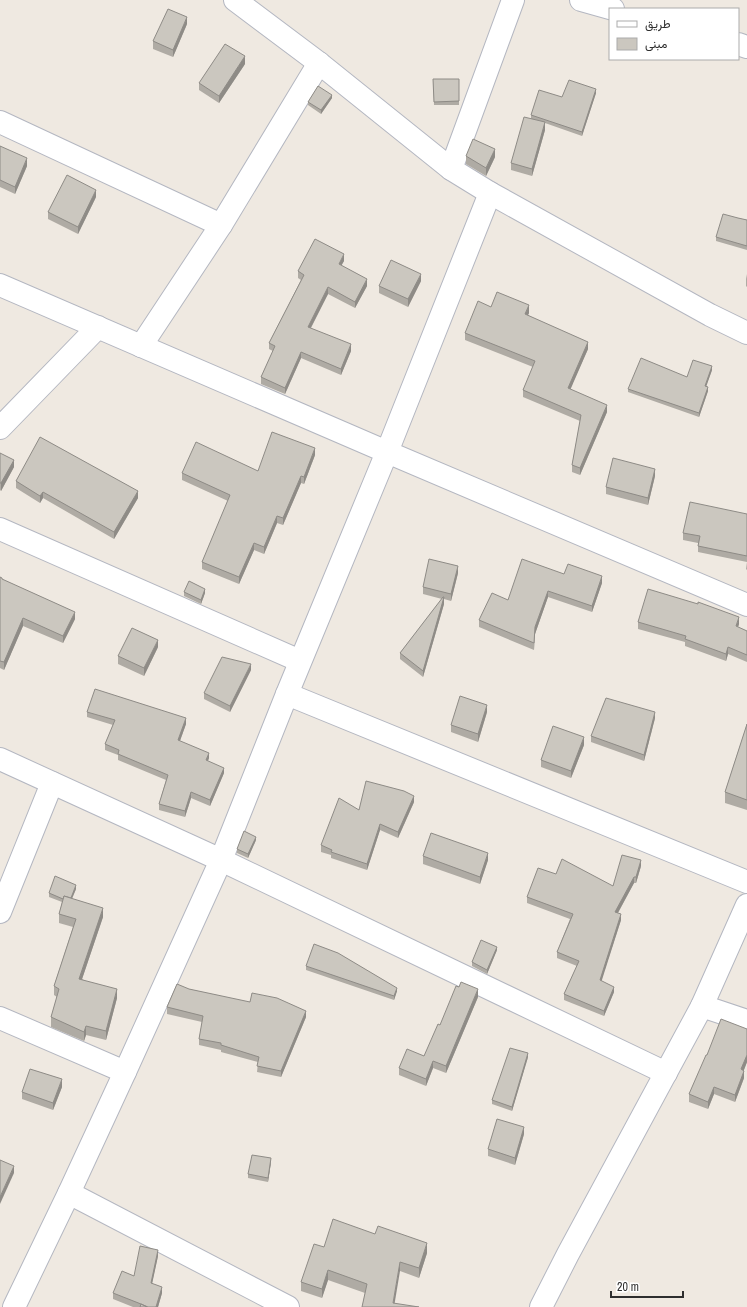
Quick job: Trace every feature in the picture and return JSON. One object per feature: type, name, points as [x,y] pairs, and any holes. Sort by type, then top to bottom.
[{"type":"street","points":[[235,0],[319,63],[451,169],[490,193],[710,315],[747,333]]},
{"type":"street","points":[[451,169],[513,0]]},
{"type":"street","points":[[581,0],[609,8]]},
{"type":"street","points":[[141,346],[221,225],[319,63]]},
{"type":"street","points":[[0,122],[221,225]]},
{"type":"street","points":[[14,1307],[69,1194],[221,860],[300,660],[387,452],[490,193]]},
{"type":"street","points":[[0,285],[747,605]]},
{"type":"street","points":[[0,428],[98,327]]},
{"type":"street","points":[[0,529],[300,660]]},
{"type":"street","points":[[287,694],[747,882]]},
{"type":"street","points":[[0,759],[221,860],[666,1073]]},
{"type":"street","points":[[0,912],[52,784]]},
{"type":"street","points":[[541,1307],[702,1006],[747,905]]},
{"type":"street","points":[[702,1006],[747,1021]]},
{"type":"street","points":[[0,1018],[125,1072]]},
{"type":"street","points":[[69,1194],[288,1307]]},
{"type":"building","points":[[168,9],[187,17],[173,50],[153,41]]},
{"type":"building","points":[[225,44],[245,56],[219,96],[199,83]]},
{"type":"building","points":[[433,79],[459,79],[459,101],[434,102]]},
{"type":"building","points":[[569,80],[596,89],[582,132],[531,115],[539,90],[562,97]]},
{"type":"building","points":[[318,86],[332,95],[321,110],[308,102]]},
{"type":"building","points":[[524,117],[545,122],[532,169],[511,163]]},
{"type":"building","points":[[473,139],[495,149],[486,168],[466,156]]},
{"type":"building","points":[[0,146],[27,158],[15,187],[0,180]]},
{"type":"building","points":[[67,175],[96,190],[78,227],[48,212]]},
{"type":"building","points":[[723,214],[747,220],[747,246],[716,237]]},
{"type":"building","points":[[315,239],[344,254],[339,264],[367,279],[355,302],[328,287],[308,327],[351,344],[341,369],[301,352],[285,388],[261,377],[275,346],[269,343],[304,275],[298,271]]},
{"type":"building","points":[[391,260],[421,274],[408,299],[379,286]]},
{"type":"building","points":[[497,292],[529,305],[525,314],[588,342],[568,388],[607,405],[580,468],[572,465],[581,415],[523,390],[535,361],[465,333],[478,301],[491,307]]},
{"type":"building","points":[[641,358],[687,377],[693,360],[712,366],[705,386],[708,387],[699,413],[628,389]]},
{"type":"building","points":[[272,432],[315,448],[304,477],[301,476],[283,518],[277,516],[264,547],[254,543],[239,577],[202,562],[230,495],[182,473],[196,442],[258,471]]},
{"type":"building","points":[[40,437],[138,491],[114,532],[43,492],[40,496],[16,481]]},
{"type":"building","points":[[0,453],[14,460],[1,483],[0,483]]},
{"type":"building","points":[[613,458],[655,469],[648,498],[606,487]]},
{"type":"building","points":[[690,502],[747,514],[747,556],[698,546],[700,536],[683,533]]},
{"type":"building","points":[[429,559],[458,566],[451,594],[423,587]]},
{"type":"building","points":[[522,559],[564,574],[568,564],[602,576],[592,606],[548,591],[535,627],[534,643],[479,620],[492,593],[508,600]]},
{"type":"building","points":[[0,577],[75,612],[63,636],[23,618],[4,662],[0,661]]},
{"type":"building","points":[[189,581],[205,589],[201,600],[184,592]]},
{"type":"building","points":[[648,589],[698,604],[698,602],[739,617],[736,626],[747,631],[747,655],[728,647],[726,654],[685,639],[686,636],[638,622]]},
{"type":"building","points":[[444,597],[423,671],[400,653]]},
{"type":"building","points":[[132,628],[158,640],[144,668],[118,656]]},
{"type":"building","points":[[222,657],[251,664],[230,706],[204,693]]},
{"type":"building","points":[[95,689],[186,718],[178,740],[209,753],[206,760],[224,768],[210,800],[191,792],[185,811],[159,804],[168,775],[118,754],[119,750],[105,744],[115,720],[87,712]]},
{"type":"building","points":[[460,696],[487,705],[478,734],[451,725]]},
{"type":"building","points":[[606,698],[655,712],[644,755],[591,736]]},
{"type":"building","points":[[747,724],[747,800],[725,792]]},
{"type":"building","points":[[553,726],[584,737],[571,771],[541,760]]},
{"type":"building","points":[[366,781],[404,791],[414,796],[398,832],[380,824],[367,864],[331,852],[332,850],[321,845],[339,798],[359,810]]},
{"type":"building","points":[[244,831],[256,837],[248,854],[237,849]]},
{"type":"building","points":[[431,833],[488,853],[480,877],[423,856]]},
{"type":"building","points":[[622,855],[641,860],[636,877],[634,877],[615,912],[621,914],[600,980],[614,987],[604,1011],[564,994],[579,961],[557,952],[573,914],[527,897],[538,868],[556,874],[562,859],[613,886]]},
{"type":"building","points":[[55,876],[76,885],[71,898],[64,896],[63,899],[49,893]]},
{"type":"building","points":[[64,896],[103,908],[79,979],[117,989],[106,1031],[86,1026],[84,1032],[51,1017],[59,989],[54,986],[76,919],[59,914]]},
{"type":"building","points":[[481,940],[497,947],[487,970],[472,962]]},
{"type":"building","points":[[314,944],[338,953],[397,988],[394,996],[306,966]]},
{"type":"building","points":[[461,982],[478,989],[446,1066],[433,1061],[426,1079],[399,1068],[407,1049],[424,1056],[438,1024],[440,1025],[456,986],[459,987]]},
{"type":"building","points":[[177,984],[189,989],[250,1002],[252,993],[277,998],[306,1011],[281,1071],[257,1066],[259,1057],[221,1045],[221,1043],[199,1039],[203,1016],[167,1007]]},
{"type":"building","points":[[721,1019],[747,1029],[747,1055],[741,1069],[744,1071],[735,1095],[714,1087],[708,1102],[689,1094],[707,1055]]},
{"type":"building","points":[[510,1048],[528,1053],[512,1107],[492,1100]]},
{"type":"building","points":[[30,1069],[62,1079],[53,1103],[22,1092]]},
{"type":"building","points":[[497,1119],[524,1127],[515,1158],[488,1149]]},
{"type":"building","points":[[252,1155],[271,1158],[268,1178],[248,1174]]},
{"type":"building","points":[[0,1160],[14,1166],[0,1197]]},
{"type":"building","points":[[333,1219],[375,1234],[378,1226],[427,1243],[419,1268],[400,1262],[393,1303],[419,1307],[362,1307],[367,1284],[328,1270],[322,1289],[301,1282],[314,1244],[324,1247]]},
{"type":"building","points":[[140,1246],[158,1250],[151,1283],[162,1287],[156,1307],[148,1307],[113,1293],[122,1271],[134,1276]]},
{"type":"building","points":[[141,1304],[147,1307],[140,1307]]}]
